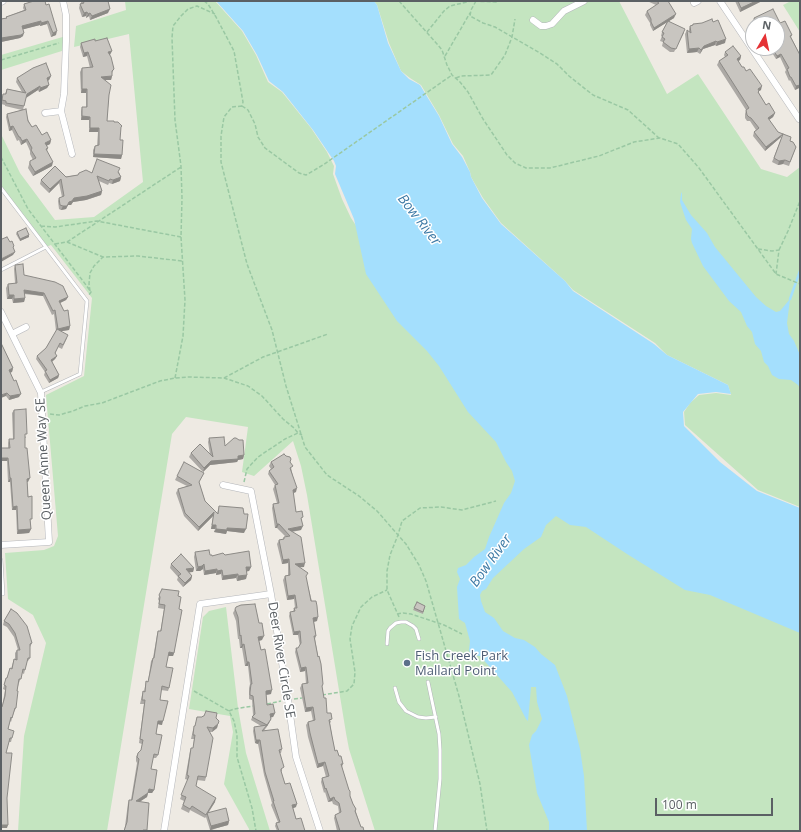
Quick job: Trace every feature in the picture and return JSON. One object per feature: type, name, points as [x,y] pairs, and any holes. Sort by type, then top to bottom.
[{"type":"street","points":[[63,1],[66,15],[66,41],[64,94],[61,111],[72,154]]},
{"type":"street","points":[[532,20],[541,26],[552,24],[564,11],[584,1]]},
{"type":"street","points":[[720,1],[799,118]]},
{"type":"street","points":[[45,113],[61,111]]},
{"type":"street","name":"Queen Anne Way SE","points":[[1,312],[41,392],[49,542],[1,545]]},
{"type":"street","points":[[12,334],[26,327]]},
{"type":"street","points":[[223,485],[251,491],[271,594]]},
{"type":"street","name":"Deer River Circle SE","points":[[164,831],[200,604],[271,594],[296,757],[320,831]]},
{"type":"lane","points":[[1,188],[87,301],[80,374],[41,392]]},
{"type":"lane","points":[[1,270],[46,247]]},
{"type":"lane","points":[[1,560],[3,594],[1,594]]},
{"type":"lane","points":[[387,644],[388,631],[396,623],[401,622],[406,622],[413,626],[416,629],[419,639]]},
{"type":"lane","points":[[428,682],[439,734],[440,767],[434,831]]},
{"type":"lane","points":[[395,688],[399,702],[406,711],[418,717],[436,717]]},
{"type":"path","points":[[204,1],[215,14],[234,51],[243,102],[242,106]]},
{"type":"path","points":[[399,1],[442,50],[452,75],[468,92],[507,156],[515,163],[526,168],[550,168],[599,156],[634,142],[660,138]]},
{"type":"path","points":[[427,32],[450,6],[476,1],[498,1]]},
{"type":"path","points":[[444,57],[476,1]]},
{"type":"path","points":[[175,378],[183,336],[185,300],[181,236],[182,166],[175,120],[172,38],[173,26],[180,16],[188,9],[197,6],[215,14]]},
{"type":"path","points":[[470,13],[470,16],[474,19],[483,24],[496,27],[557,64],[593,96],[628,110],[660,138],[678,144],[699,168],[776,274],[800,284]]},
{"type":"path","points":[[456,78],[462,76],[491,75],[505,55],[512,37],[515,19]]},
{"type":"path","points":[[1,60],[66,41]]},
{"type":"path","points":[[452,75],[306,175],[299,173],[265,148],[258,137],[255,124],[248,110],[242,106],[232,107],[224,117],[221,136],[221,162],[247,264],[272,330],[286,386],[305,447],[323,472],[366,501],[398,535],[410,550],[423,572],[465,718],[480,784],[487,831]]},
{"type":"path","points":[[1,157],[28,209],[91,292]]},
{"type":"path","points":[[55,244],[67,242],[182,166]]},
{"type":"path","points":[[776,274],[779,250],[800,201]]},
{"type":"path","points":[[41,226],[55,227],[97,221],[181,236]]},
{"type":"path","points":[[67,242],[103,257],[138,256],[182,261]]},
{"type":"path","points":[[758,249],[772,251],[779,250]]},
{"type":"path","points":[[87,301],[91,292],[89,284],[90,273],[94,266],[103,257]]},
{"type":"path","points":[[224,378],[263,357],[328,334]]},
{"type":"path","points":[[42,412],[52,415],[59,415],[85,406],[102,403],[160,380],[175,378],[224,378],[248,386],[262,396],[283,419],[294,428],[298,434]]},
{"type":"path","points":[[243,489],[245,474],[250,465],[266,451],[285,439],[298,434],[302,435]]},
{"type":"path","points":[[401,622],[387,590],[388,564],[402,521],[420,508],[441,507],[462,510],[496,501]]},
{"type":"path","points":[[339,693],[347,691],[354,684],[355,672],[350,639],[352,626],[361,607],[372,597],[387,590]]},
{"type":"path","points":[[397,614],[411,614],[462,634]]},
{"type":"path","points":[[186,690],[193,691],[229,712],[234,721],[237,735],[237,757],[252,808],[256,831]]},
{"type":"green space","points":[[125,1],[215,1],[242,31],[256,55],[268,82],[282,92],[311,128],[327,152],[334,166],[333,174],[342,199],[351,218],[365,239],[800,591],[800,831],[375,831],[349,749],[307,495],[301,466],[293,441],[254,476],[242,472],[248,427],[186,417],[172,434],[107,831],[18,831],[24,736],[46,643],[33,615],[8,599],[5,553],[44,550],[54,546],[58,536],[46,395],[84,376],[92,298],[51,245],[46,247],[1,188],[1,134],[20,173],[55,220],[94,217],[143,182],[129,34],[74,47],[76,26],[126,10]]},
{"type":"green space","points":[[374,1],[619,1],[667,94],[698,74],[761,169],[787,177],[800,167],[800,507],[758,490],[685,425],[684,412],[690,403],[699,395],[716,393],[731,395],[728,385],[667,355],[655,343],[573,290],[501,223],[483,198],[471,177],[463,156],[453,144],[439,115],[421,85],[401,71],[389,43],[377,5]]},
{"type":"green space","points":[[791,1],[800,1],[800,32],[783,5]]},
{"type":"green space","points":[[66,36],[65,50],[1,70],[1,55]]},
{"type":"green space","points":[[226,607],[238,708],[246,753],[270,831],[249,831],[224,784],[233,732],[230,716],[189,709],[203,617],[209,611]]},
{"type":"water","name":"Bow River","points":[[216,1],[374,1],[377,5],[388,43],[401,71],[409,79],[420,85],[439,116],[452,144],[462,157],[482,198],[501,224],[565,281],[573,291],[654,344],[667,355],[728,385],[731,394],[716,392],[698,394],[683,412],[684,426],[720,462],[757,491],[800,508],[800,633],[710,595],[685,590],[586,527],[570,525],[556,516],[546,525],[541,537],[524,549],[493,578],[486,589],[482,591],[480,595],[485,612],[494,618],[503,631],[515,638],[524,640],[535,647],[555,665],[567,696],[580,749],[584,776],[587,831],[549,831],[549,822],[537,793],[529,745],[532,735],[536,731],[542,719],[537,702],[536,687],[531,687],[528,721],[512,692],[480,656],[471,655],[469,650],[470,641],[465,623],[459,619],[457,587],[460,579],[457,572],[458,568],[466,565],[485,549],[504,503],[511,493],[515,481],[512,471],[496,442],[468,412],[439,366],[427,351],[397,321],[366,274],[354,219],[335,174],[336,166],[334,161],[313,130],[283,92],[269,81],[257,55],[243,31]]},
{"type":"water","points":[[682,192],[682,200],[691,215],[707,233],[715,247],[756,297],[776,312],[780,311],[790,299],[787,323],[789,334],[800,355],[800,388],[791,380],[779,379],[772,375],[768,366],[764,362],[761,351],[755,344],[752,332],[747,326],[741,312],[729,301],[703,266],[692,243],[692,229],[686,220],[680,202]]},
{"type":"building","points":[[34,1],[45,1],[46,5],[49,4],[57,31],[53,33],[48,21],[41,23],[41,21],[22,26],[24,33],[21,35],[1,38],[1,19],[26,10],[24,4]]},
{"type":"building","points":[[83,1],[108,1],[110,9],[92,16],[90,13],[84,13],[80,4],[84,3]]},
{"type":"building","points":[[656,1],[668,1],[676,14],[654,28],[647,11],[659,3]]},
{"type":"building","points":[[738,1],[756,1],[741,8]]},
{"type":"building","points":[[773,9],[776,16],[758,16]]},
{"type":"building","points":[[712,19],[713,22],[718,20],[726,39],[704,46],[701,50],[699,48],[689,49],[687,30],[691,33],[690,26]]},
{"type":"building","points":[[668,21],[685,29],[676,49],[671,48],[663,42],[665,39],[662,37],[664,33],[662,32]]},
{"type":"building","points":[[785,21],[792,35],[790,36],[800,55],[800,85],[796,86],[790,77],[787,69],[789,68],[782,56],[785,56]]},
{"type":"building","points":[[107,38],[112,51],[108,52],[114,69],[112,71],[112,76],[101,77],[111,85],[107,121],[118,122],[122,126],[120,140],[123,140],[122,155],[94,154],[95,146],[99,145],[99,128],[90,128],[90,117],[82,116],[82,107],[87,107],[87,89],[82,89],[82,68],[93,67],[88,52],[84,53],[81,43],[95,39],[95,41]]},
{"type":"building","points":[[733,46],[741,56],[737,59],[742,67],[744,67],[746,71],[750,69],[762,86],[758,89],[758,92],[766,105],[769,103],[775,113],[768,118],[778,132],[783,134],[766,147],[754,132],[759,128],[747,115],[746,110],[749,108],[719,61],[728,55],[725,52]]},
{"type":"building","points":[[46,63],[51,76],[47,78],[49,85],[40,88],[40,86],[27,94],[24,106],[6,103],[6,101],[2,100],[3,94],[6,94],[7,89],[26,93],[17,78],[33,68]]},
{"type":"building","points":[[26,109],[28,121],[32,127],[36,125],[42,135],[47,132],[51,140],[45,143],[48,148],[46,149],[53,162],[35,172],[30,164],[30,161],[36,158],[31,150],[32,148],[27,139],[22,141],[13,126],[10,127],[7,114]]},
{"type":"building","points":[[783,134],[791,137],[790,141],[793,142],[796,147],[790,162],[785,160],[779,161],[774,158]]},
{"type":"building","points":[[97,159],[120,168],[118,172],[121,177],[113,180],[110,179],[109,181],[97,176],[102,191],[87,196],[74,198],[67,206],[60,205],[59,198],[64,196],[61,179],[50,189],[41,180],[55,166],[66,177],[78,175],[86,170],[92,173]]},
{"type":"building","points":[[26,228],[29,235],[20,239],[17,232]]},
{"type":"building","points":[[7,237],[10,242],[12,241],[15,252],[1,259],[1,238]]},
{"type":"building","points":[[23,264],[24,275],[55,282],[63,286],[68,297],[59,301],[64,311],[68,310],[70,326],[58,329],[55,310],[53,311],[44,293],[24,290],[25,298],[14,299],[14,295],[9,295],[8,284],[17,283],[15,265]]},
{"type":"building","points":[[57,329],[68,335],[63,345],[60,343],[55,353],[57,356],[51,360],[59,375],[50,380],[45,371],[47,370],[37,356],[46,348]]},
{"type":"building","points":[[1,343],[13,368],[9,370],[14,381],[16,380],[21,394],[10,396],[7,393],[1,395]]},
{"type":"building","points":[[26,409],[27,434],[25,434],[25,448],[27,448],[30,478],[27,479],[28,497],[32,496],[32,519],[30,519],[31,529],[18,530],[17,506],[13,507],[8,458],[1,458],[1,448],[10,448],[9,439],[14,439],[14,410]]},
{"type":"building","points":[[224,437],[225,446],[234,438],[243,440],[244,455],[238,456],[238,459],[211,461],[204,468],[191,453],[200,444],[213,457],[209,438]]},
{"type":"building","points":[[284,454],[290,457],[290,462],[293,466],[290,468],[297,488],[293,490],[296,512],[302,511],[303,517],[301,518],[303,526],[288,529],[301,537],[305,563],[295,564],[308,573],[306,576],[311,601],[316,601],[318,617],[313,618],[316,636],[314,636],[318,657],[319,656],[321,664],[322,686],[324,698],[326,698],[327,713],[331,713],[332,719],[329,720],[335,751],[337,750],[339,756],[341,756],[343,764],[341,764],[350,791],[350,796],[356,809],[355,811],[361,827],[363,827],[364,831],[340,831],[335,815],[341,812],[339,803],[334,797],[330,799],[326,788],[325,789],[322,778],[329,776],[325,762],[318,764],[310,733],[308,722],[315,720],[313,707],[306,708],[302,684],[308,683],[306,667],[301,668],[296,648],[298,648],[301,643],[300,631],[294,632],[290,612],[295,611],[294,608],[297,608],[295,595],[288,596],[285,576],[290,575],[289,559],[283,560],[279,540],[290,536],[279,524],[277,524],[273,504],[279,503],[275,485],[278,484],[269,471],[274,467],[271,462]]},
{"type":"building","points":[[184,462],[204,473],[199,482],[205,501],[218,514],[219,506],[243,508],[244,514],[248,514],[246,529],[216,529],[216,525],[212,525],[214,512],[199,527],[185,513],[178,489],[192,485],[177,476]]},
{"type":"building","points":[[209,550],[210,555],[212,556],[223,553],[225,555],[249,551],[251,567],[246,567],[247,575],[238,576],[238,574],[223,576],[222,570],[217,571],[217,569],[205,571],[204,564],[198,567],[195,552]]},
{"type":"building","points":[[181,554],[194,568],[186,569],[192,576],[185,583],[178,576],[181,574],[171,564]]},
{"type":"building","points":[[162,589],[179,591],[178,596],[181,597],[179,609],[182,610],[174,653],[169,652],[166,667],[173,668],[169,688],[162,686],[160,700],[168,701],[163,721],[158,721],[156,734],[162,735],[158,755],[154,754],[151,769],[157,770],[154,790],[149,789],[148,793],[136,801],[149,803],[147,830],[124,831],[127,822],[129,800],[132,800],[139,759],[137,757],[141,750],[143,740],[140,739],[145,700],[142,700],[143,691],[145,692],[146,681],[148,682],[154,658],[158,631],[161,631],[165,605],[159,604],[159,595]]},
{"type":"building","points":[[417,602],[425,606],[423,612],[414,608]]},
{"type":"building","points":[[255,604],[259,623],[262,623],[264,636],[258,637],[261,650],[265,649],[272,690],[266,691],[267,705],[273,704],[275,713],[270,714],[271,719],[267,725],[252,717],[255,714],[253,696],[250,695],[252,684],[249,662],[247,662],[244,644],[242,645],[238,617],[235,609],[241,605]]},
{"type":"building","points":[[11,609],[17,613],[27,626],[32,643],[30,644],[30,658],[28,658],[25,670],[23,669],[21,679],[19,679],[16,708],[12,718],[11,717],[8,729],[14,731],[12,738],[10,738],[6,753],[12,753],[7,798],[8,825],[1,825],[1,707],[5,696],[6,686],[4,685],[6,678],[10,668],[12,669],[14,659],[17,660],[17,650],[20,650],[15,633],[9,624],[4,621]]},
{"type":"building","points":[[206,711],[217,713],[216,718],[219,721],[213,728],[207,727],[213,738],[206,777],[198,776],[196,786],[216,798],[206,815],[192,806],[190,809],[183,805],[186,797],[181,795],[189,776],[187,775],[191,748],[193,748],[195,735],[193,735],[194,726],[197,717],[204,716]]},
{"type":"building","points":[[267,725],[262,731],[278,729],[282,749],[279,750],[284,767],[281,771],[285,784],[290,783],[297,804],[292,805],[296,819],[301,818],[305,831],[279,831],[276,823],[280,822],[265,772],[260,740],[256,740],[254,727]]},
{"type":"building","points":[[226,808],[229,821],[211,826],[207,813]]},
{"type":"waterway","points":[[790,299],[800,271]]},
{"type":"place","name":"Fish Creek Park Mallard Point","points":[[407,663]]}]
